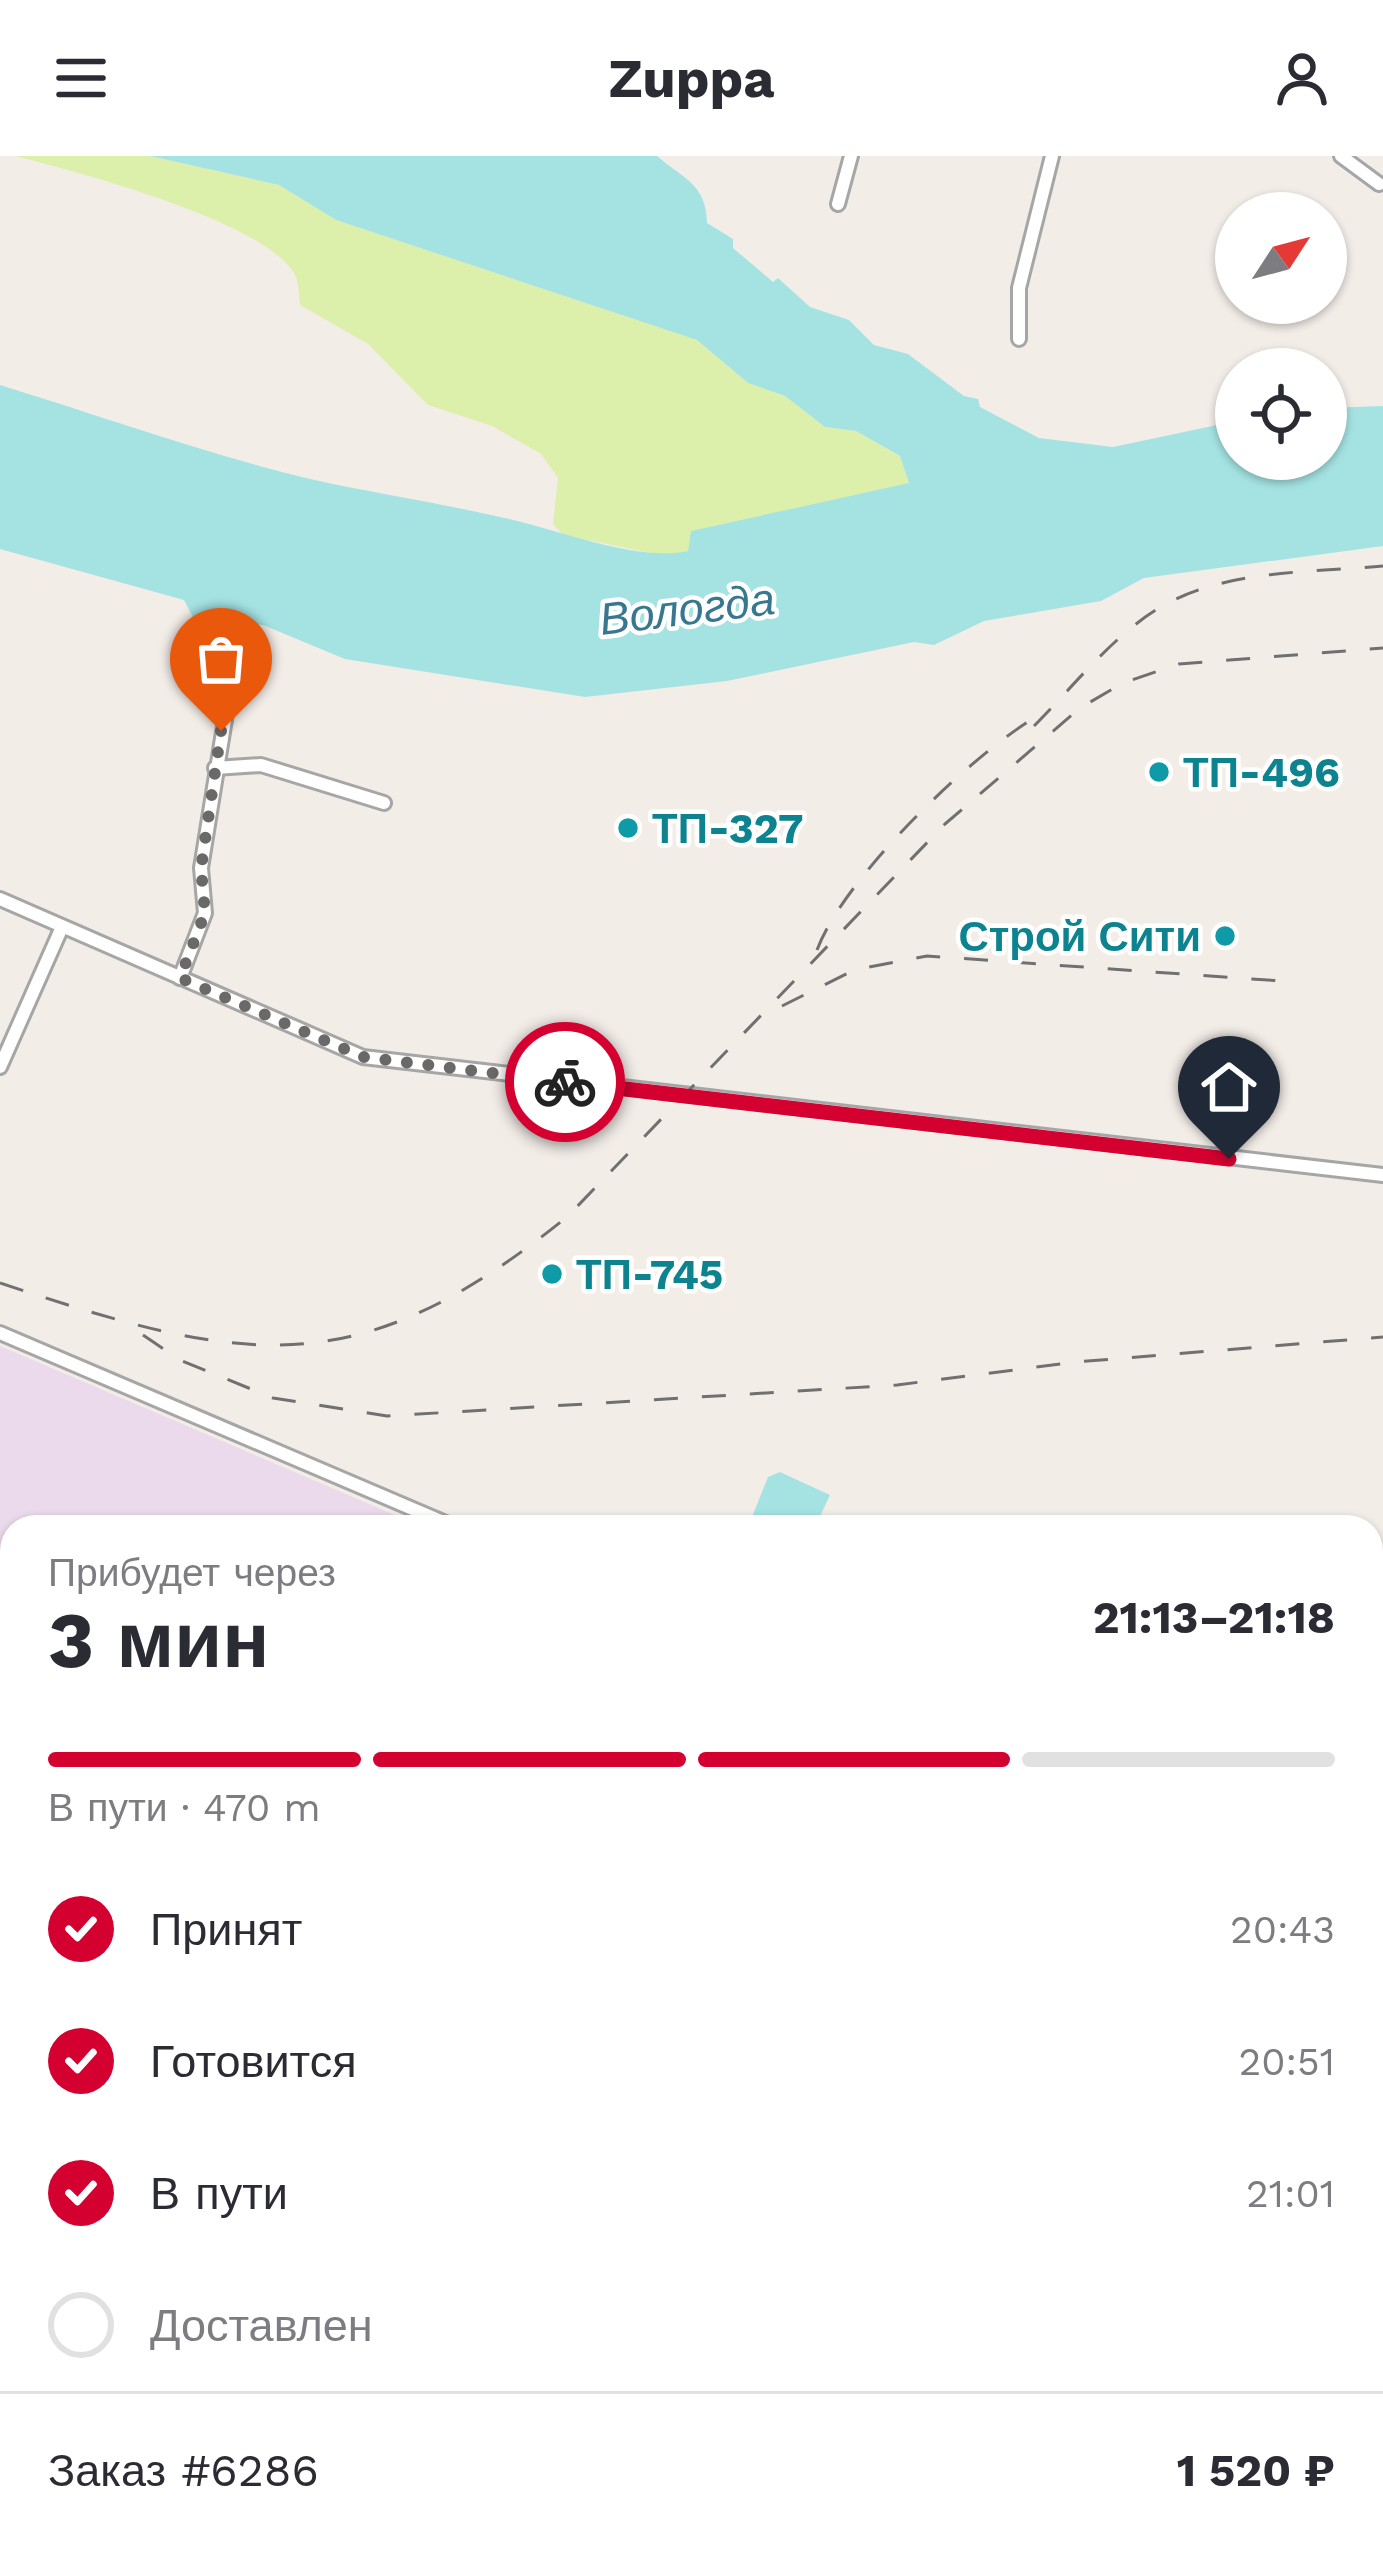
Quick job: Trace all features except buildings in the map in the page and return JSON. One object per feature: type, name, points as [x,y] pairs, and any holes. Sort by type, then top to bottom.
[{"type":"street","points":[[838,204],[851,156]]},
{"type":"street","points":[[1019,339],[1019,288],[1052,156]]},
{"type":"street","points":[[1341,156],[1379,184]]},
{"type":"street","points":[[180,978],[205,913],[201,868],[235,658]]},
{"type":"street","points":[[215,768],[261,765],[385,803]]},
{"type":"street","points":[[0,899],[363,1057],[894,1123],[1383,1174]]},
{"type":"street","points":[[0,1067],[62,927]]},
{"type":"street","points":[[0,1333],[427,1515]]},
{"type":"shaded area","points":[[0,1346],[395,1515],[0,1515]]},
{"type":"green space","points":[[15,156],[150,156],[279,185],[336,220],[697,340],[748,383],[785,396],[825,427],[856,431],[901,457],[909,484],[692,531],[688,551],[665,556],[563,535],[553,524],[558,478],[541,454],[492,426],[428,405],[368,344],[300,305],[296,277],[279,257],[250,237],[168,202]]},
{"type":"water","name":"Вологда","points":[[150,156],[657,156],[698,191],[707,223],[733,239],[733,248],[773,282],[778,278],[810,307],[849,320],[874,345],[908,354],[964,396],[978,399],[980,407],[1039,438],[1113,447],[1215,425],[1215,480],[1347,480],[1347,407],[1383,406],[1383,546],[1144,578],[1101,601],[984,621],[934,645],[914,642],[727,681],[585,697],[345,659],[263,625],[194,619],[184,600],[0,549],[0,385],[267,468],[651,553],[688,551],[691,531],[909,483],[900,456],[856,431],[825,427],[785,396],[748,383],[697,340],[336,220],[279,185]]},
{"type":"water","points":[[780,1472],[830,1495],[821,1515],[753,1515],[768,1477]]},
{"type":"railway","points":[[1034,726],[1116,641],[1172,601],[1248,578],[1383,566]]},
{"type":"railway","points":[[0,1283],[162,1331],[231,1343],[296,1344],[359,1334],[424,1310],[493,1272],[568,1216],[945,824],[1080,708],[1123,683],[1179,664],[1383,648]]},
{"type":"railway","points":[[817,950],[854,887],[916,817],[985,754],[1046,711]]},
{"type":"railway","points":[[782,1006],[854,970],[927,956],[1281,981]]},
{"type":"railway","points":[[143,1335],[180,1360],[273,1398],[387,1416],[897,1385],[1076,1362],[1383,1337]]},
{"type":"way so far","points":[[221,731],[201,868],[205,913],[180,978],[363,1057],[565,1082]]},
{"type":"place","name":"ТП-496","points":[[1159,772]]},
{"type":"place","name":"ТП-327","points":[[628,828]]},
{"type":"place","name":"Строй Сити","points":[[1225,936]]},
{"type":"place","name":"ТП-745","points":[[552,1274]]},
{"type":"route","points":[[565,1082],[1229,1159]]}]
